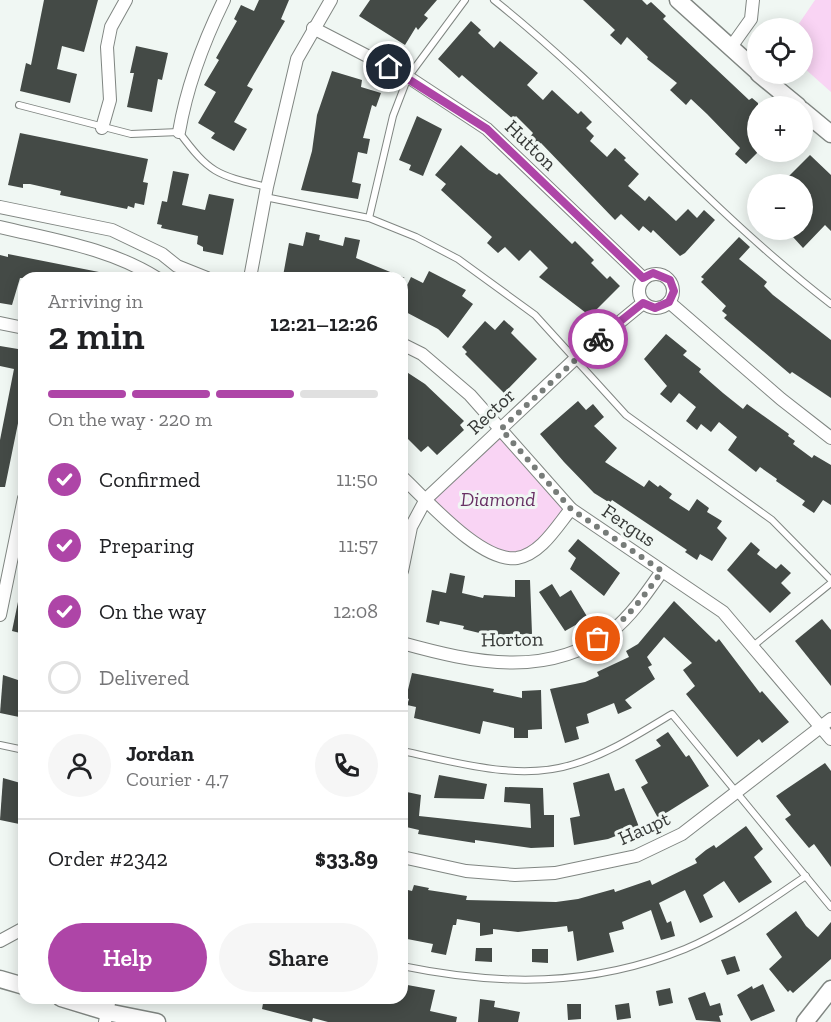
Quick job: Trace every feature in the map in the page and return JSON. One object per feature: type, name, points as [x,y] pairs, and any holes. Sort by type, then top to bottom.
[{"type":"street","points":[[102,128],[110,100],[107,47],[111,27],[126,0]]},
{"type":"street","points":[[178,132],[183,106],[202,43],[224,0]]},
{"type":"street","points":[[251,272],[266,192],[297,59],[331,0]]},
{"type":"street","points":[[678,0],[747,62]]},
{"type":"street","points":[[731,47],[751,20],[753,0]]},
{"type":"street","name":"Hutton","points":[[313,28],[408,77],[487,129],[643,278]]},
{"type":"street","points":[[771,84],[786,96]]},
{"type":"street","points":[[813,119],[831,134]]},
{"type":"street","points":[[0,207],[112,230],[162,254],[177,266],[192,272]]},
{"type":"street","points":[[0,227],[110,254],[135,263],[148,272]]},
{"type":"street","points":[[653,273],[670,280],[674,291],[669,302],[655,308],[643,303],[638,293],[643,278],[653,273]]},
{"type":"street","points":[[669,302],[781,399],[831,438]]},
{"type":"street","name":"Rector","points":[[408,542],[411,527],[426,499],[576,358],[643,303]]},
{"type":"street","points":[[0,323],[18,327]]},
{"type":"street","name":"Fergus","points":[[408,347],[422,354],[470,395],[571,509],[723,612],[826,723],[831,739]]},
{"type":"street","points":[[408,482],[476,545],[497,555],[517,558],[543,544],[571,509]]},
{"type":"street","points":[[0,615],[18,555]]},
{"type":"street","name":"Horton","points":[[408,645],[456,658],[527,663],[568,656],[613,630],[643,597],[662,571]]},
{"type":"street","name":"Haupt","points":[[408,858],[466,871],[515,875],[555,873],[636,856],[681,834],[826,723]]},
{"type":"street","points":[[0,940],[18,931]]},
{"type":"street","points":[[0,978],[18,984]]},
{"type":"street","points":[[805,1022],[829,996]]},
{"type":"street","points":[[84,1004],[157,1022]]},
{"type":"lane","points":[[369,218],[393,116],[408,77],[465,0]]},
{"type":"lane","points":[[494,0],[548,43],[784,268],[831,304]]},
{"type":"lane","points":[[19,105],[131,134],[178,132],[209,169],[266,192],[369,218],[417,237],[458,259],[535,315],[626,415],[772,520],[831,581],[753,646]]},
{"type":"lane","points":[[408,752],[474,766],[524,772],[582,761],[619,746],[672,714],[831,907]]},
{"type":"lane","points":[[0,745],[18,749]]},
{"type":"lane","points":[[408,967],[508,981],[568,980],[685,949],[740,920],[806,876]]},
{"type":"green space","points":[[815,0],[831,0],[831,92],[813,76],[813,18],[803,18]]},
{"type":"green space","name":"Diamond","points":[[501,430],[569,508],[542,543],[517,556],[497,553],[428,499]]},
{"type":"building","points":[[44,0],[98,0],[84,52],[62,46],[57,69],[77,74],[70,103],[20,91],[26,63],[31,65]]},
{"type":"building","points":[[259,0],[289,0],[281,19],[285,21],[247,86],[253,89],[234,122],[247,129],[234,151],[211,138],[215,133],[198,123],[216,92],[204,85],[219,60],[216,58],[237,21],[234,19],[241,5],[254,11]]},
{"type":"building","points":[[370,0],[437,0],[424,15],[428,18],[418,30],[416,27],[405,45],[359,16]]},
{"type":"building","points":[[583,0],[642,0],[647,5],[651,2],[666,16],[663,19],[747,98],[748,162],[746,164],[735,154],[740,148],[707,114],[691,99],[686,105],[670,90],[677,83],[647,59],[648,57],[627,37],[621,45],[610,35],[615,30]]},
{"type":"building","points":[[471,21],[481,30],[478,33],[494,48],[500,41],[538,73],[527,85],[543,100],[552,90],[578,114],[581,111],[592,122],[586,128],[594,136],[590,141],[607,157],[615,148],[626,158],[624,160],[639,174],[628,186],[645,201],[649,196],[676,221],[688,209],[697,218],[704,210],[715,220],[685,253],[680,256],[653,230],[651,233],[643,226],[639,231],[621,214],[615,220],[541,143],[539,145],[530,137],[533,133],[516,116],[513,119],[462,75],[459,78],[438,59]]},
{"type":"building","points":[[136,46],[168,53],[162,80],[158,79],[152,112],[127,107],[134,73],[130,73]]},
{"type":"building","points":[[332,71],[362,80],[361,87],[381,93],[376,107],[372,105],[363,138],[370,139],[367,154],[358,152],[352,182],[361,184],[358,199],[301,190],[312,151],[317,115]]},
{"type":"building","points":[[417,116],[442,129],[423,176],[409,170],[411,165],[399,160]]},
{"type":"building","points":[[20,133],[148,159],[143,182],[148,183],[144,205],[135,203],[134,208],[128,206],[127,209],[60,195],[61,191],[30,184],[23,184],[23,188],[8,185]]},
{"type":"building","points":[[461,145],[489,170],[497,175],[499,173],[572,244],[575,241],[594,260],[591,263],[607,279],[610,276],[620,286],[590,316],[539,277],[548,268],[530,250],[519,261],[505,247],[498,253],[487,243],[492,237],[441,190],[446,184],[435,175]]},
{"type":"building","points":[[813,158],[831,175],[831,231],[825,225],[813,238],[813,174],[791,174],[803,162],[813,162]]},
{"type":"building","points":[[173,171],[189,174],[182,205],[205,210],[209,194],[234,199],[223,255],[203,251],[203,247],[197,244],[198,236],[161,228],[162,225],[157,224],[162,201],[167,202]]},
{"type":"building","points":[[306,232],[320,235],[319,240],[343,246],[345,237],[360,240],[356,258],[390,272],[284,272],[289,243],[303,246]]},
{"type":"building","points":[[739,237],[750,247],[739,259],[767,282],[764,286],[773,295],[831,340],[831,398],[792,372],[790,374],[724,318],[727,315],[722,311],[726,306],[701,282],[704,279],[701,277]]},
{"type":"building","points":[[796,240],[811,240],[803,248]]},
{"type":"building","points":[[8,254],[99,272],[18,272],[18,285],[12,305],[0,303],[0,255],[8,257]]},
{"type":"building","points":[[429,271],[466,290],[462,296],[473,304],[448,338],[438,329],[408,313],[408,283],[411,277],[423,283]]},
{"type":"building","points":[[504,320],[514,329],[511,333],[537,359],[504,393],[465,354],[467,352],[462,347],[485,321],[495,330]]},
{"type":"building","points":[[666,334],[687,351],[683,355],[701,369],[699,372],[743,409],[747,404],[789,434],[788,436],[795,441],[793,444],[812,458],[814,455],[831,465],[831,505],[823,500],[814,513],[802,505],[805,501],[776,481],[777,479],[760,467],[756,472],[728,450],[737,437],[719,422],[711,432],[701,424],[697,430],[686,421],[696,407],[679,393],[671,403],[660,394],[667,386],[644,359]]},
{"type":"building","points":[[0,346],[18,349],[18,423],[5,487],[0,487],[0,440],[14,369],[0,366]]},
{"type":"building","points":[[408,373],[425,384],[464,421],[460,425],[464,430],[437,455],[428,446],[421,452],[408,439]]},
{"type":"building","points":[[578,401],[586,410],[593,404],[604,417],[594,426],[617,448],[605,462],[644,487],[649,480],[658,487],[660,485],[672,494],[669,498],[689,511],[697,499],[709,508],[707,512],[722,521],[717,528],[727,538],[712,561],[700,554],[697,560],[685,552],[687,550],[612,500],[610,503],[594,493],[540,434]]},
{"type":"building","points":[[578,539],[620,573],[604,596],[570,569],[576,558],[568,551]]},
{"type":"building","points":[[751,542],[760,550],[757,554],[776,569],[781,564],[791,573],[781,583],[791,593],[770,613],[727,570]]},
{"type":"building","points":[[450,573],[465,576],[462,593],[483,598],[484,595],[515,597],[515,580],[530,580],[532,634],[528,634],[528,638],[504,639],[463,629],[464,626],[440,621],[439,625],[426,622],[432,590],[446,593]]},
{"type":"building","points":[[552,584],[560,597],[571,590],[588,618],[565,631],[539,592]]},
{"type":"building","points":[[674,601],[716,642],[719,639],[760,693],[762,691],[789,722],[762,743],[759,739],[737,757],[686,694],[695,686],[683,670],[692,663],[664,637],[647,657],[652,665],[648,667],[655,679],[625,700],[632,708],[618,714],[614,703],[587,714],[589,723],[576,727],[579,739],[565,743],[550,689],[585,682],[599,676],[597,672],[629,657],[626,651],[638,644]]},
{"type":"building","points":[[18,602],[18,632],[12,631]]},
{"type":"building","points":[[822,619],[831,630],[831,686],[795,641]]},
{"type":"building","points":[[412,673],[494,689],[493,692],[522,698],[522,691],[541,690],[542,729],[528,730],[528,738],[514,738],[514,728],[483,721],[480,734],[414,718],[416,707],[408,705],[408,690]]},
{"type":"building","points":[[3,675],[18,680],[18,717],[0,713]]},
{"type":"building","points":[[668,732],[686,757],[689,755],[709,786],[658,818],[641,787],[648,783],[635,760],[661,746],[656,740]]},
{"type":"building","points":[[825,763],[831,771],[831,867],[814,844],[809,848],[785,819],[791,815],[776,796]]},
{"type":"building","points":[[609,773],[615,791],[624,788],[639,827],[608,839],[574,845],[570,818],[580,816],[573,783]]},
{"type":"building","points":[[439,775],[487,784],[484,799],[434,798]]},
{"type":"building","points":[[3,778],[18,782],[18,824],[0,820]]},
{"type":"building","points":[[505,787],[543,788],[544,815],[554,815],[554,847],[531,848],[475,840],[475,843],[418,834],[419,830],[408,827],[408,792],[421,795],[419,816],[531,828],[530,804],[504,802]]},
{"type":"building","points":[[746,826],[763,849],[754,857],[772,882],[739,903],[724,881],[703,895],[713,917],[700,923],[685,890],[659,903],[667,923],[671,921],[675,936],[661,940],[651,910],[622,922],[624,929],[609,933],[614,952],[577,961],[573,931],[568,932],[567,926],[518,932],[493,929],[493,934],[480,936],[480,923],[457,919],[456,925],[453,925],[446,955],[431,952],[433,944],[408,939],[408,890],[412,891],[414,885],[429,888],[428,890],[467,896],[466,900],[556,902],[578,899],[614,889],[615,892],[650,880],[652,885],[697,863],[695,859],[714,845],[716,848]]},
{"type":"building","points":[[796,911],[806,926],[818,937],[831,922],[831,959],[793,993],[790,990],[788,992],[769,969],[782,957],[766,934]]},
{"type":"building","points":[[476,948],[492,948],[492,962],[475,961]]},
{"type":"building","points":[[532,949],[548,949],[548,963],[532,962]]},
{"type":"building","points":[[735,956],[740,971],[727,975],[721,960]]},
{"type":"building","points":[[763,984],[775,1011],[751,1021],[737,995],[752,986],[753,989]]},
{"type":"building","points":[[408,985],[435,990],[430,1011],[457,1017],[456,1022],[328,1022],[313,1018],[312,1022],[262,1009],[263,1004],[408,1004]]},
{"type":"building","points":[[670,988],[673,1003],[659,1006],[656,991]]},
{"type":"building","points":[[705,992],[710,1006],[720,1003],[723,1015],[719,1016],[721,1022],[696,1020],[688,998]]},
{"type":"building","points":[[480,999],[495,1001],[494,1007],[520,1012],[518,1022],[478,1022]]},
{"type":"building","points":[[629,1003],[631,1018],[617,1020],[615,1005]]},
{"type":"building","points":[[567,1004],[581,1004],[581,1019],[568,1020]]},
{"type":"way so far","points":[[598,339],[501,429],[571,509],[662,571],[643,597],[613,630],[598,639]]},
{"type":"route","points":[[389,67],[487,129],[643,278],[653,273],[670,280],[674,291],[669,302],[661,308],[649,307],[643,303],[598,339]]}]
